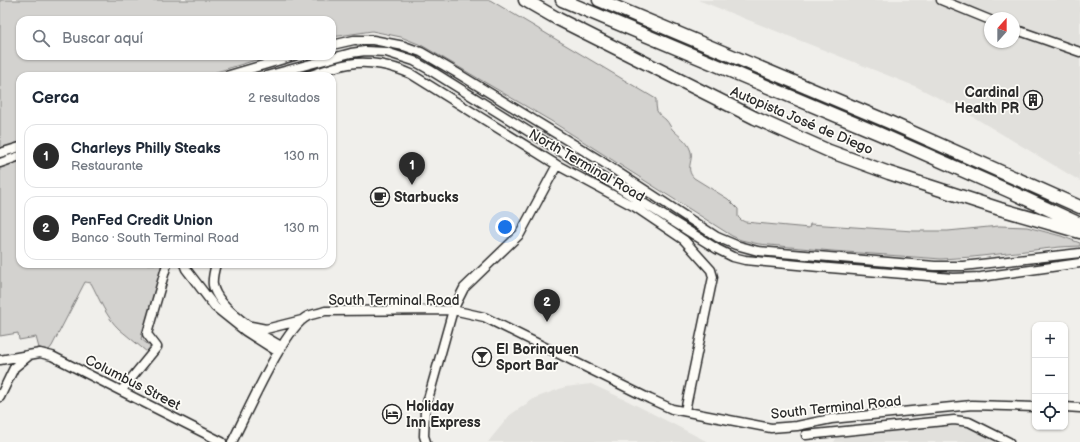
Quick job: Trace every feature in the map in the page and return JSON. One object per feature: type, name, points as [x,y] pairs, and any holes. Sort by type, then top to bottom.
[{"type":"highway","name":"Autopista José de Diego","points":[[525,0],[558,19],[754,118],[829,151],[896,175],[1000,209],[1080,232]]},
{"type":"highway","name":"Autopista José de Diego","points":[[562,0],[880,134],[1080,224]]},
{"type":"highway","points":[[599,0],[896,125],[1080,207]]},
{"type":"street","points":[[941,0],[984,18]]},
{"type":"street","points":[[1020,31],[1080,52]]},
{"type":"street","points":[[336,44],[354,40],[373,40],[404,46],[420,52],[457,72],[717,237],[748,249],[935,266],[963,266],[1080,253]]},
{"type":"street","points":[[336,57],[365,51],[386,52],[414,61],[495,109],[717,249],[733,257],[745,260],[953,278],[981,276],[1080,263]]},
{"type":"street","points":[[240,72],[280,60]]},
{"type":"street","points":[[281,72],[325,60]]},
{"type":"street","name":"North Terminal Road","points":[[321,72],[356,63],[368,63],[401,69],[557,164],[635,207],[684,240],[711,270],[713,277],[685,411]]},
{"type":"street","points":[[0,153],[16,147]]},
{"type":"street","points":[[0,163],[16,157]]},
{"type":"street","points":[[426,442],[424,436],[425,410],[453,310],[464,288],[520,234],[557,164]]},
{"type":"street","points":[[121,391],[157,347],[147,334],[166,268]]},
{"type":"street","points":[[186,268],[192,278],[215,307],[245,331],[280,349]]},
{"type":"street","points":[[191,268],[192,278]]},
{"type":"street","points":[[215,268],[213,284],[218,297],[230,310],[280,349]]},
{"type":"street","name":"South Terminal Road","points":[[232,442],[280,349],[292,330],[307,316],[325,311],[453,310],[484,317],[650,399],[672,408],[771,428],[784,428],[831,419],[972,405],[1032,407]]},
{"type":"street","points":[[249,325],[266,329],[303,320]]},
{"type":"street","name":"Columbus Street","points":[[0,360],[40,354],[52,356],[222,442]]},
{"type":"street","points":[[0,397],[14,368],[30,355]]},
{"type":"street","points":[[1068,407],[1080,408]]},
{"type":"street","points":[[806,435],[954,420],[969,422],[1009,442]]},
{"type":"shaded area","points":[[0,0],[490,0],[656,99],[657,111],[689,146],[691,153],[691,174],[694,178],[728,199],[738,209],[738,217],[745,222],[809,228],[810,224],[913,231],[948,231],[999,226],[1027,227],[1061,236],[1080,243],[1080,246],[941,259],[832,251],[759,244],[741,240],[732,236],[551,121],[421,45],[401,37],[372,31],[336,36],[336,16],[16,16],[16,60],[256,60],[216,72],[16,72],[16,143],[0,149]]},
{"type":"shaded area","points":[[698,0],[1080,0],[1080,181],[960,109],[917,87]]},
{"type":"shaded area","points":[[16,159],[16,268],[162,268],[141,339],[151,347],[147,352],[114,324],[103,307],[91,283],[85,282],[49,350],[39,348],[36,337],[19,340],[18,333],[0,336],[0,165]]},
{"type":"shaded area","points":[[591,384],[626,400],[708,442],[488,442],[510,415],[535,398],[565,387]]},
{"type":"shaded area","points":[[945,422],[967,424],[1000,442],[834,442],[839,434]]},
{"type":"place","name":"Cardinal Health PR","points":[[1033,100]]},
{"type":"place","name":"Charleys Philly Steaks","points":[[412,185]]},
{"type":"place","name":"Starbucks","points":[[380,197]]},
{"type":"place","name":"PenFed Credit Union","points":[[547,322]]},
{"type":"place","name":"El Borinquen Sport Bar","points":[[482,357]]},
{"type":"place","name":"Holiday Inn Express","points":[[392,414]]}]
